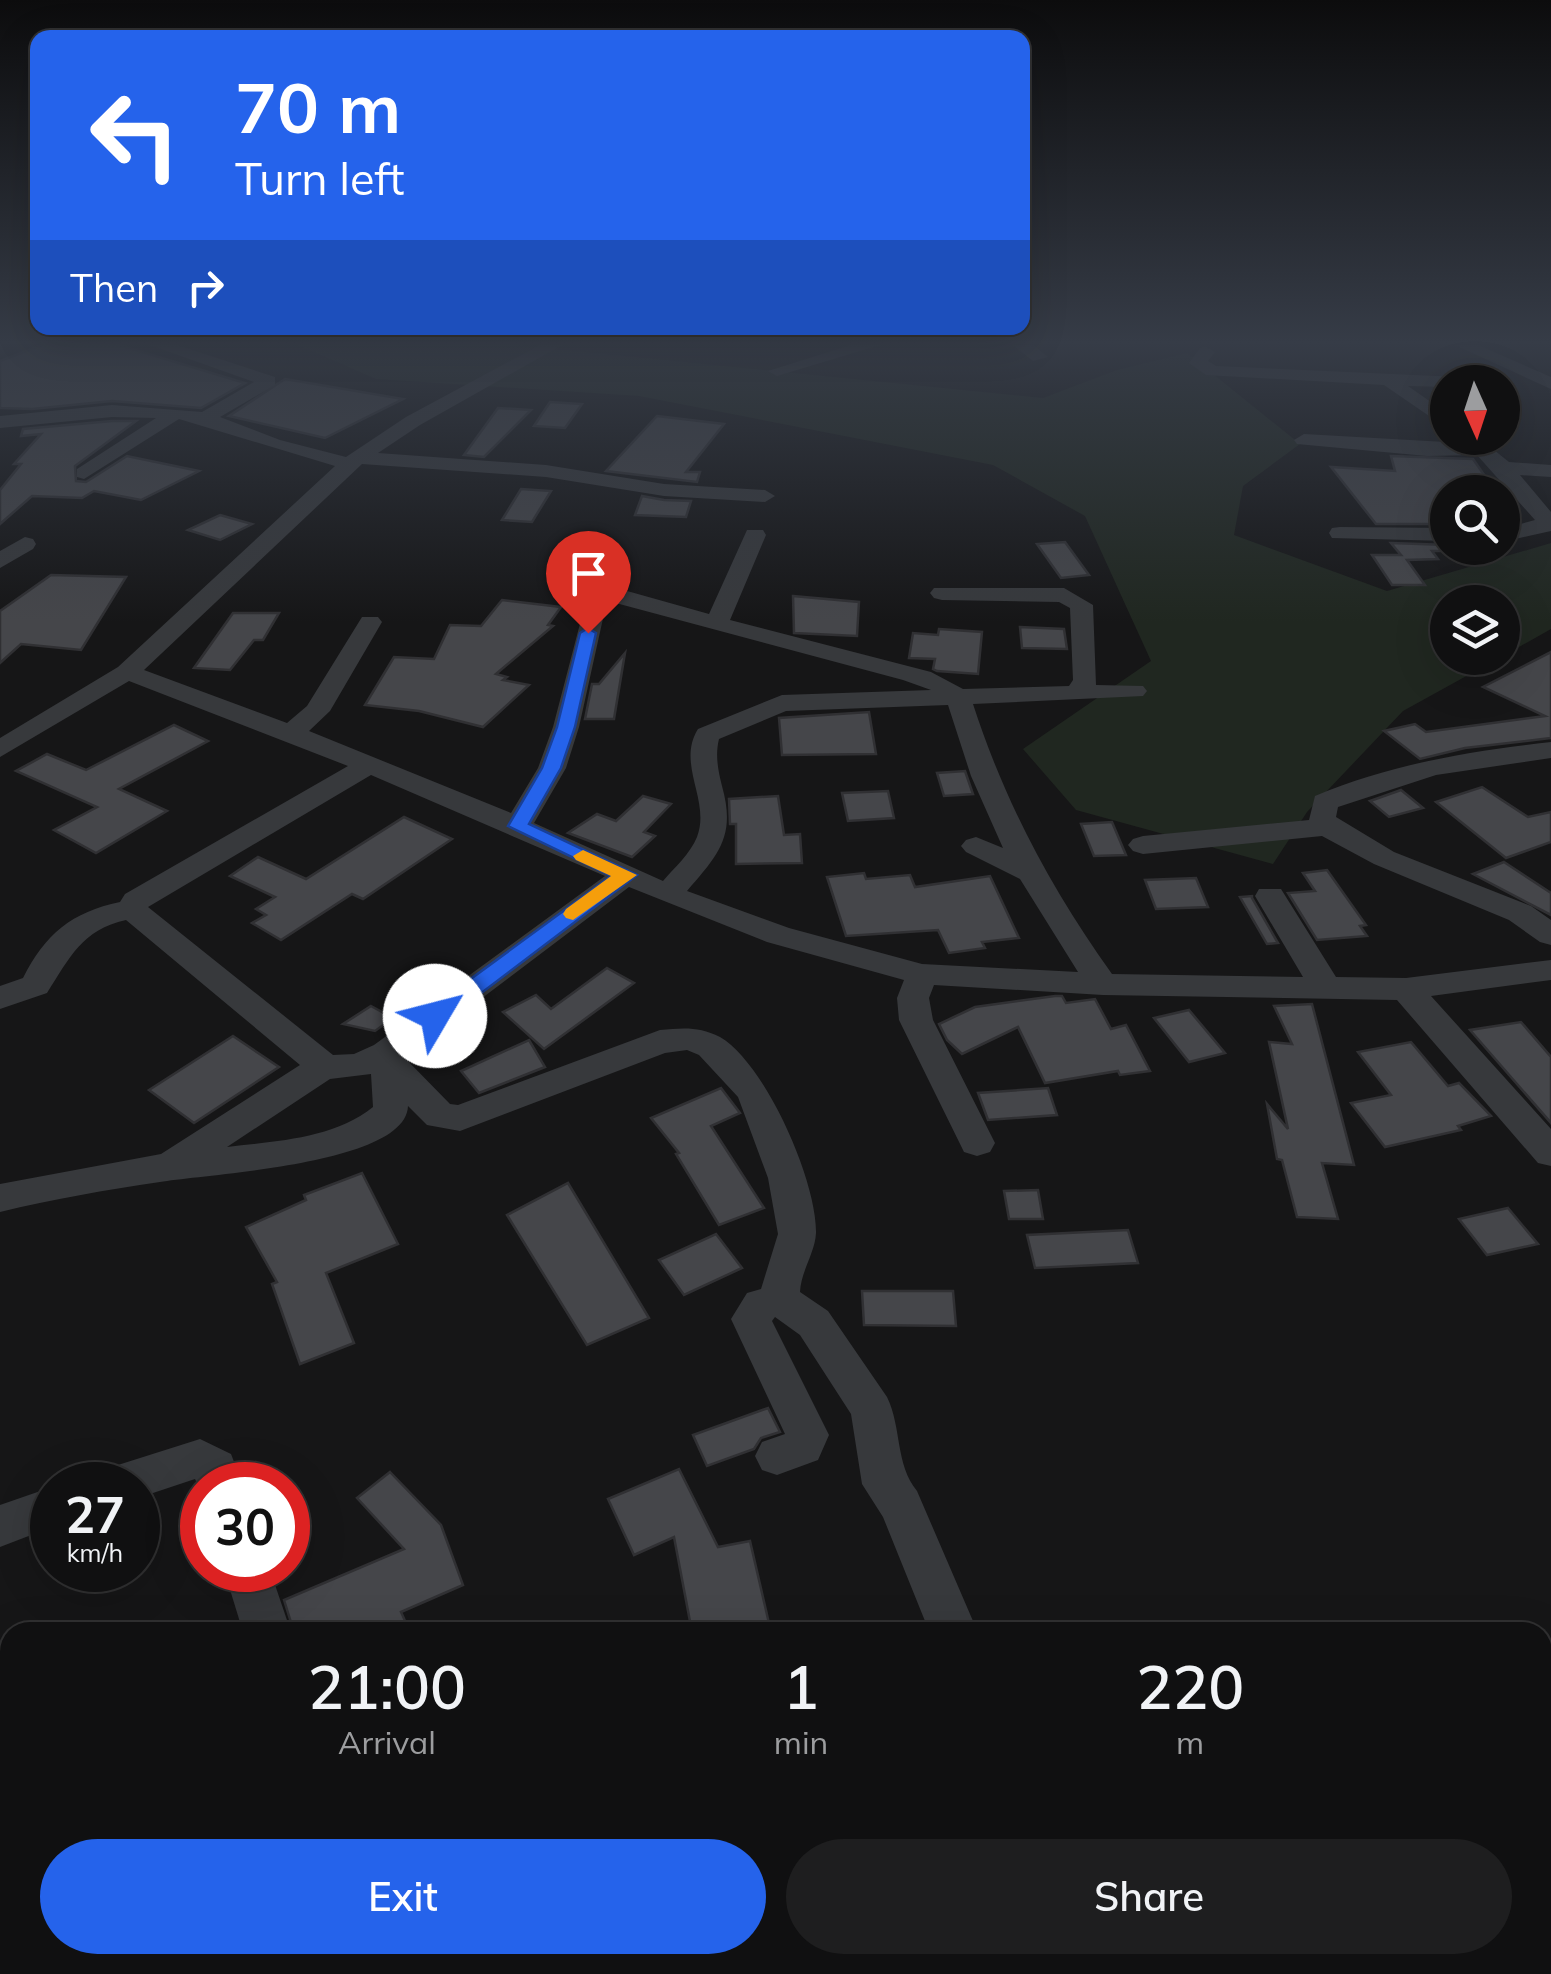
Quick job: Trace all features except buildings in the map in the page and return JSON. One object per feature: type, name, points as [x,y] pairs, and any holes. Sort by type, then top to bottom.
[{"type":"street","points":[[84,473],[140,437]]},
{"type":"street","points":[[255,437],[353,461],[546,471],[664,490],[765,496]]},
{"type":"street","points":[[2,747],[127,672],[353,461],[389,437]]},
{"type":"street","points":[[1304,440],[1430,450]]},
{"type":"street","points":[[1489,455],[1510,475]]},
{"type":"street","points":[[1504,468],[1551,471]]},
{"type":"street","points":[[1520,488],[1546,520],[1546,526],[1520,532]]},
{"type":"street","points":[[1340,533],[1430,535]]},
{"type":"street","points":[[714,621],[725,612],[755,536]]},
{"type":"street","points":[[0,561],[25,544]]},
{"type":"street","points":[[942,592],[1064,595],[1075,599],[1080,605],[1086,681],[1076,692]]},
{"type":"street","points":[[518,826],[552,768],[566,727],[595,602],[620,596],[714,621],[851,662],[931,680],[959,699],[982,775],[1028,872],[1102,984]]},
{"type":"street","points":[[291,733],[318,711],[370,622]]},
{"type":"street","points":[[127,672],[291,733],[518,826],[668,894],[778,934],[922,974],[1102,984],[1406,989],[1551,970]]},
{"type":"street","points":[[668,894],[709,842],[715,826],[700,750],[707,735],[782,702],[1134,691]]},
{"type":"street","points":[[1327,827],[1322,816],[1326,802],[1356,787],[1496,756],[1551,750]]},
{"type":"street","points":[[132,909],[136,901],[367,766]]},
{"type":"street","points":[[1143,845],[1327,827],[1384,858],[1520,913],[1551,935]]},
{"type":"street","points":[[976,846],[1028,872]]},
{"type":"street","points":[[0,998],[36,985],[57,943],[74,931],[108,913],[132,909],[324,1066],[344,1069],[388,1060],[626,875]]},
{"type":"street","points":[[1270,896],[1326,988]]},
{"type":"street","points":[[922,974],[913,998],[916,1020],[977,1143]]},
{"type":"street","points":[[1406,989],[1551,1154]]},
{"type":"street","points":[[388,1060],[440,1116],[460,1118],[660,1042],[690,1038],[711,1047],[753,1092],[787,1178],[797,1234],[781,1278],[780,1298]]},
{"type":"street","points":[[0,1198],[170,1167],[266,1156],[354,1136],[380,1126],[391,1112],[388,1060]]},
{"type":"street","points":[[170,1167],[324,1066]]},
{"type":"street","points":[[777,1456],[802,1446],[807,1435],[751,1319],[761,1305],[780,1298]]},
{"type":"street","points":[[780,1298],[814,1323],[872,1410],[884,1484],[901,1504],[949,1622]]},
{"type":"street","points":[[0,1526],[30,1515]]},
{"type":"street","points":[[255,1592],[264,1622]]},
{"type":"shaded area","points":[[850,437],[1291,437],[1300,444],[1243,486],[1234,535],[1387,591],[1476,565],[1520,565],[1520,552],[1551,543],[1551,629],[1520,646],[1520,585],[1430,585],[1430,675],[1468,675],[1403,711],[1307,812],[1273,864],[1076,810],[1023,749],[1151,661],[1085,516],[993,465]]},
{"type":"slow traffic","points":[[573,914],[626,875],[583,856]]},
{"type":"route","points":[[435,1016],[626,875],[518,826],[552,768],[588,633]]}]
